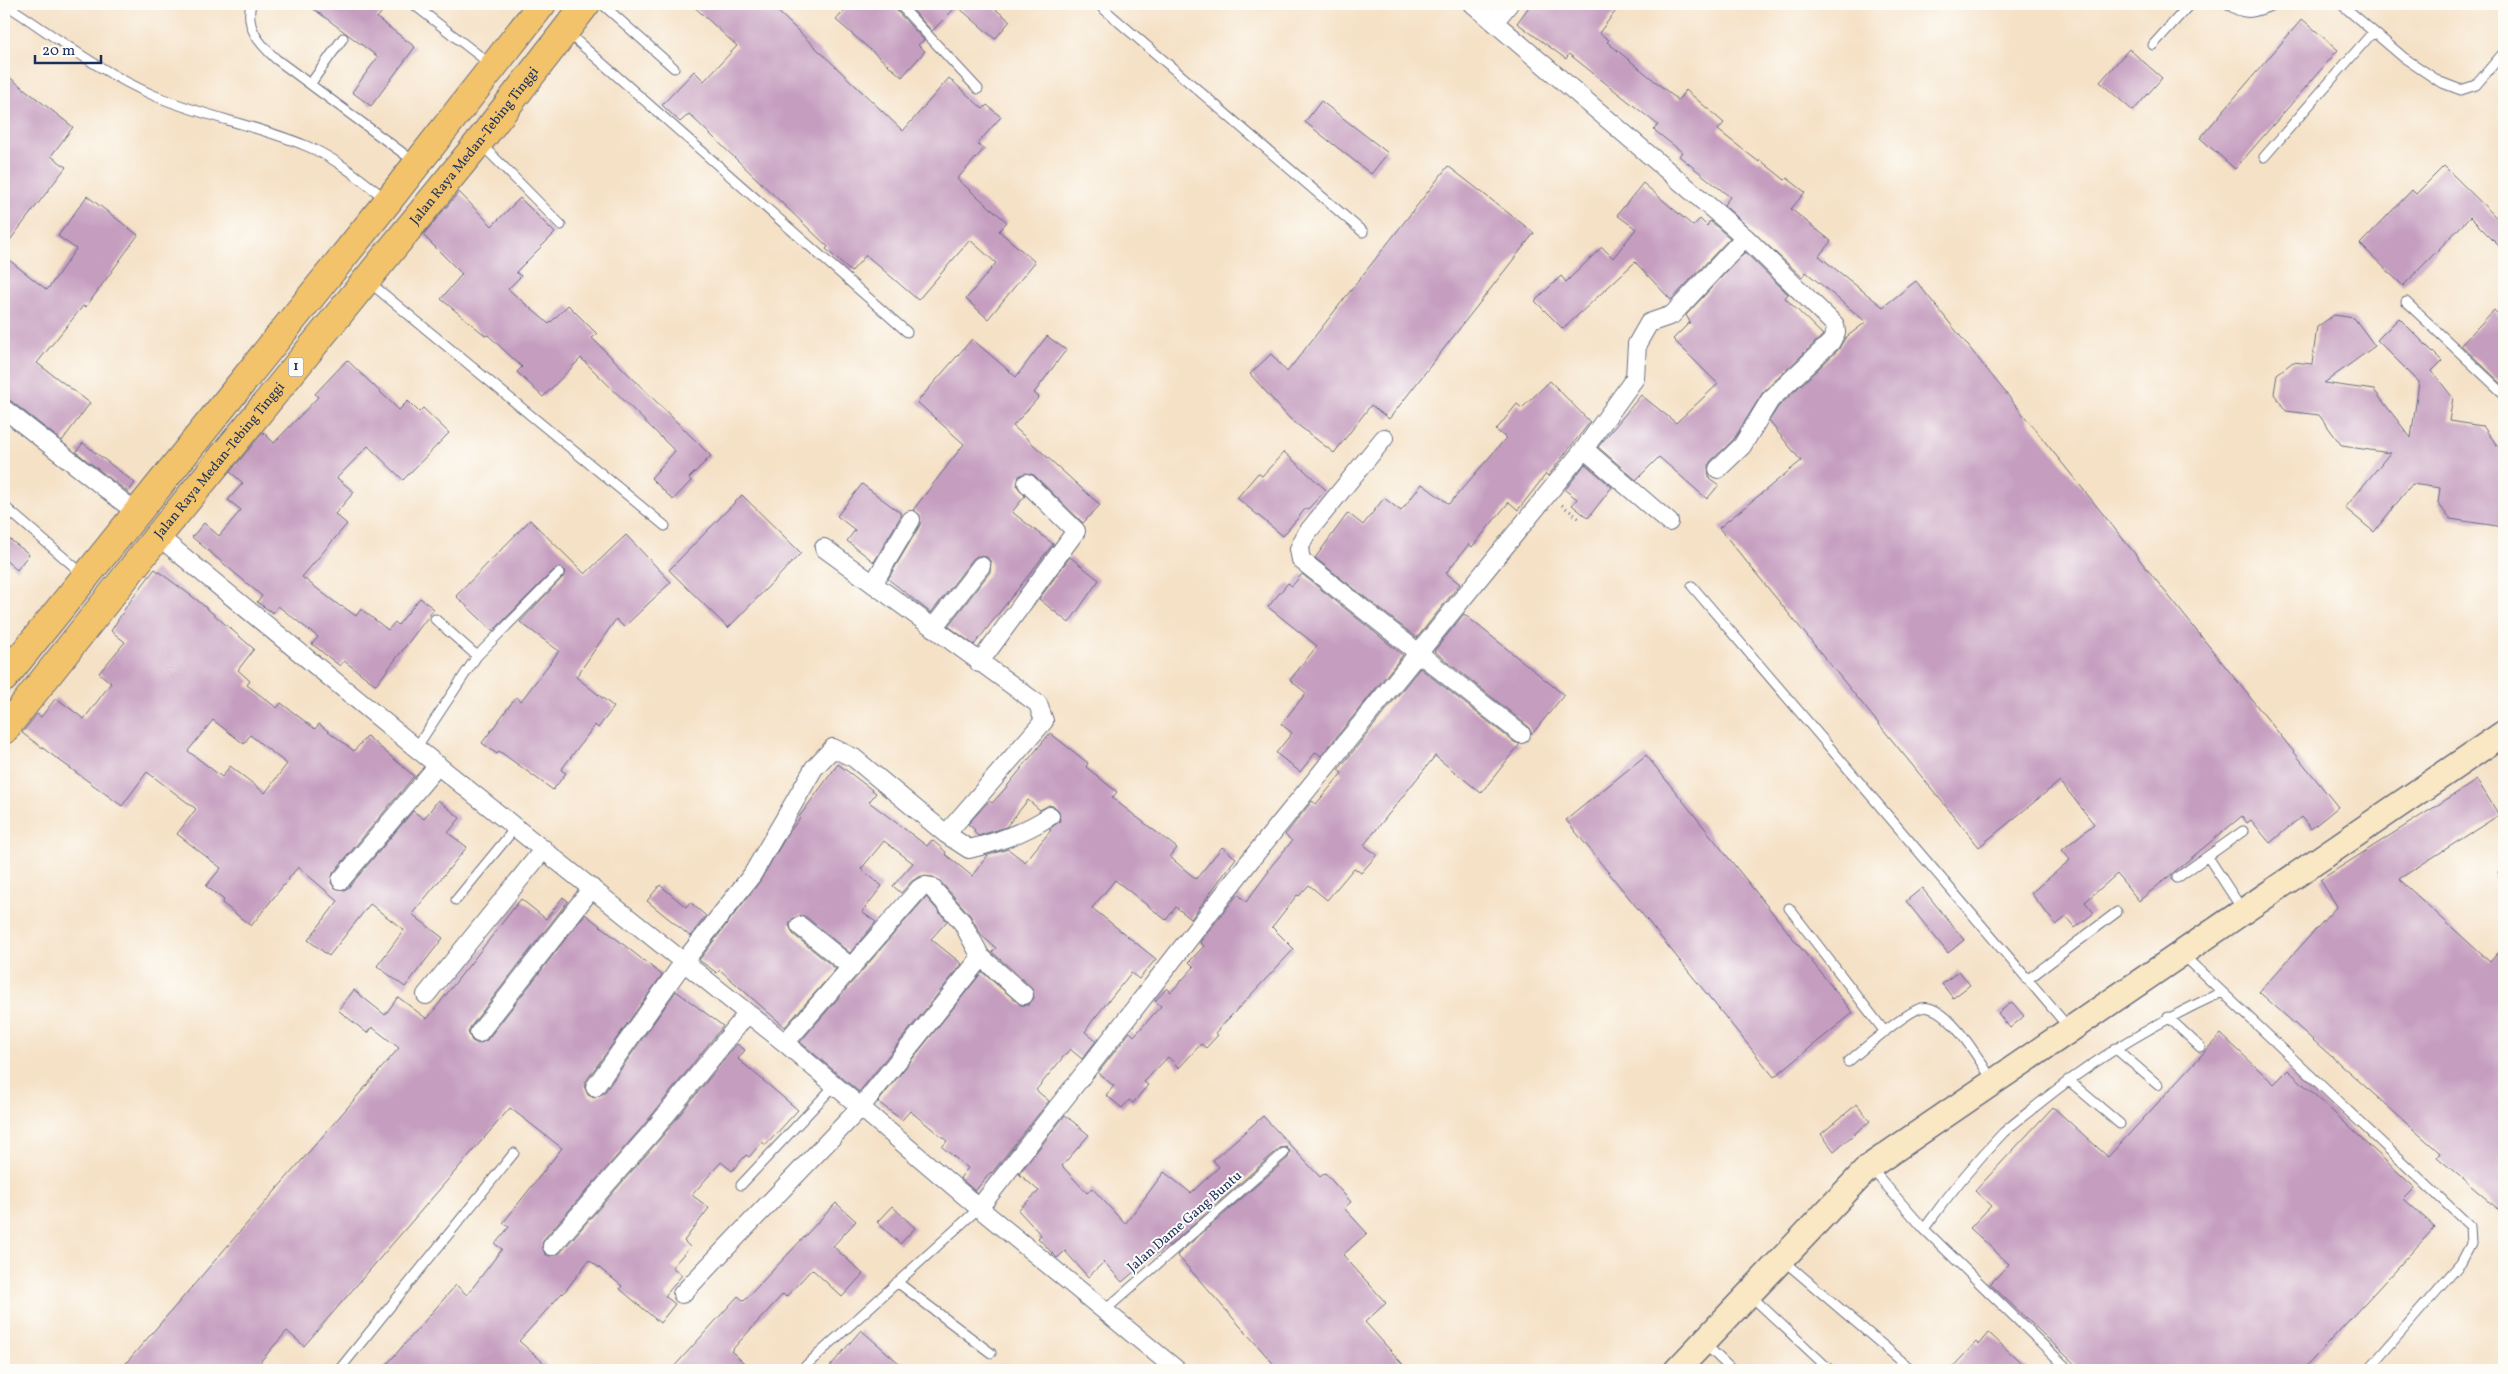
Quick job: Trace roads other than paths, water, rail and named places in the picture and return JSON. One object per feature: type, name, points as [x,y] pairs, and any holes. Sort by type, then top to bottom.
[{"type":"highway","name":"1","points":[[4,678],[388,201],[542,4]]},
{"type":"highway","name":"Jalan Raya Medan-Tebing Tinggi","points":[[4,730],[158,536],[480,142],[586,4]]},
{"type":"street","points":[[1473,4],[1744,237],[1837,328],[1831,342],[1770,400],[1742,446],[1718,469]]},
{"type":"street","points":[[1495,21],[1508,4]]},
{"type":"street","points":[[979,1208],[1252,858],[1584,449],[1635,378],[1637,344],[1648,323],[1672,315],[1744,237]]},
{"type":"street","points":[[4,409],[137,514]]},
{"type":"street","points":[[1384,438],[1306,534],[1301,542],[1298,555],[1306,566],[1521,734]]},
{"type":"street","points":[[1584,449],[1669,522]]},
{"type":"street","points":[[979,663],[1076,531],[1027,482]]},
{"type":"street","points":[[873,584],[911,520]]},
{"type":"street","points":[[158,536],[416,748],[785,1043],[979,1208],[1177,1370]]},
{"type":"street","points":[[824,548],[979,663],[1038,704],[1044,721],[946,834]]},
{"type":"street","points":[[933,628],[981,566]]},
{"type":"street","points":[[1678,1370],[1781,1258],[1869,1167],[2504,733]]},
{"type":"street","points":[[595,1087],[683,963],[752,875],[814,768],[833,748],[854,758],[946,834],[969,849],[1002,841],[1032,828],[1050,816]]},
{"type":"street","points":[[341,880],[438,765]]},
{"type":"street","points":[[426,995],[544,849]]},
{"type":"street","points":[[785,1043],[920,888],[925,886],[931,888],[962,922],[981,957],[1024,995]]},
{"type":"street","points":[[479,1032],[592,888]]},
{"type":"street","points":[[800,926],[852,968]]},
{"type":"street","points":[[682,1294],[861,1107],[981,957]]},
{"type":"street","points":[[552,1246],[652,1132],[747,1014]]},
{"type":"lane","points":[[5,4],[96,64],[150,94],[199,113],[305,145],[338,162],[388,201]]},
{"type":"lane","points":[[251,4],[250,24],[262,46],[276,59],[417,163]]},
{"type":"lane","points":[[413,4],[492,66]]},
{"type":"lane","points":[[602,4],[674,68]]},
{"type":"lane","points":[[899,4],[978,89]]},
{"type":"lane","points":[[1098,4],[1362,232]]},
{"type":"lane","points":[[2153,45],[2190,4]]},
{"type":"lane","points":[[2228,4],[2241,13],[2254,13],[2275,4]]},
{"type":"lane","points":[[2341,4],[2403,57],[2440,82],[2461,90],[2476,86],[2504,52]]},
{"type":"lane","points":[[566,32],[907,332]]},
{"type":"lane","points":[[2264,157],[2373,32]]},
{"type":"lane","points":[[311,83],[343,38]]},
{"type":"lane","points":[[480,142],[561,225]]},
{"type":"lane","points":[[367,280],[665,526]]},
{"type":"lane","points":[[2406,302],[2504,394]]},
{"type":"lane","points":[[4,506],[86,576]]},
{"type":"lane","points":[[416,748],[477,656],[559,573]]},
{"type":"lane","points":[[1692,586],[2070,1029]]},
{"type":"lane","points":[[435,619],[477,656]]},
{"type":"lane","points":[[456,900],[516,827]]},
{"type":"lane","points":[[2178,878],[2243,830]]},
{"type":"lane","points":[[2208,857],[2244,911]]},
{"type":"lane","points":[[1789,908],[1885,1032]]},
{"type":"lane","points":[[2027,980],[2118,912]]},
{"type":"lane","points":[[2182,954],[2470,1226],[2471,1244],[2461,1263],[2368,1370]]},
{"type":"lane","points":[[1924,1229],[1959,1180],[2005,1132],[2068,1080],[2115,1048],[2168,1017],[2222,992]]},
{"type":"lane","points":[[1848,1062],[1885,1032],[1920,1008],[1932,1008],[1946,1018],[1970,1045],[1993,1082]]},
{"type":"lane","points":[[2168,1017],[2200,1047]]},
{"type":"lane","points":[[2115,1048],[2158,1085]]},
{"type":"lane","points":[[2068,1080],[2120,1124]]},
{"type":"lane","points":[[742,1185],[834,1086]]},
{"type":"lane","points":[[339,1370],[514,1153]]},
{"type":"lane","name":"Jalan Dame Gang Buntu","points":[[1104,1311],[1284,1153]]},
{"type":"lane","points":[[1869,1167],[1924,1229],[2069,1370]]},
{"type":"lane","points":[[801,1370],[979,1208]]},
{"type":"lane","points":[[1781,1258],[1912,1370]]},
{"type":"lane","points":[[896,1282],[991,1353]]},
{"type":"lane","points":[[1749,1294],[1830,1370]]},
{"type":"lane","points":[[1704,1343],[1732,1370]]}]
